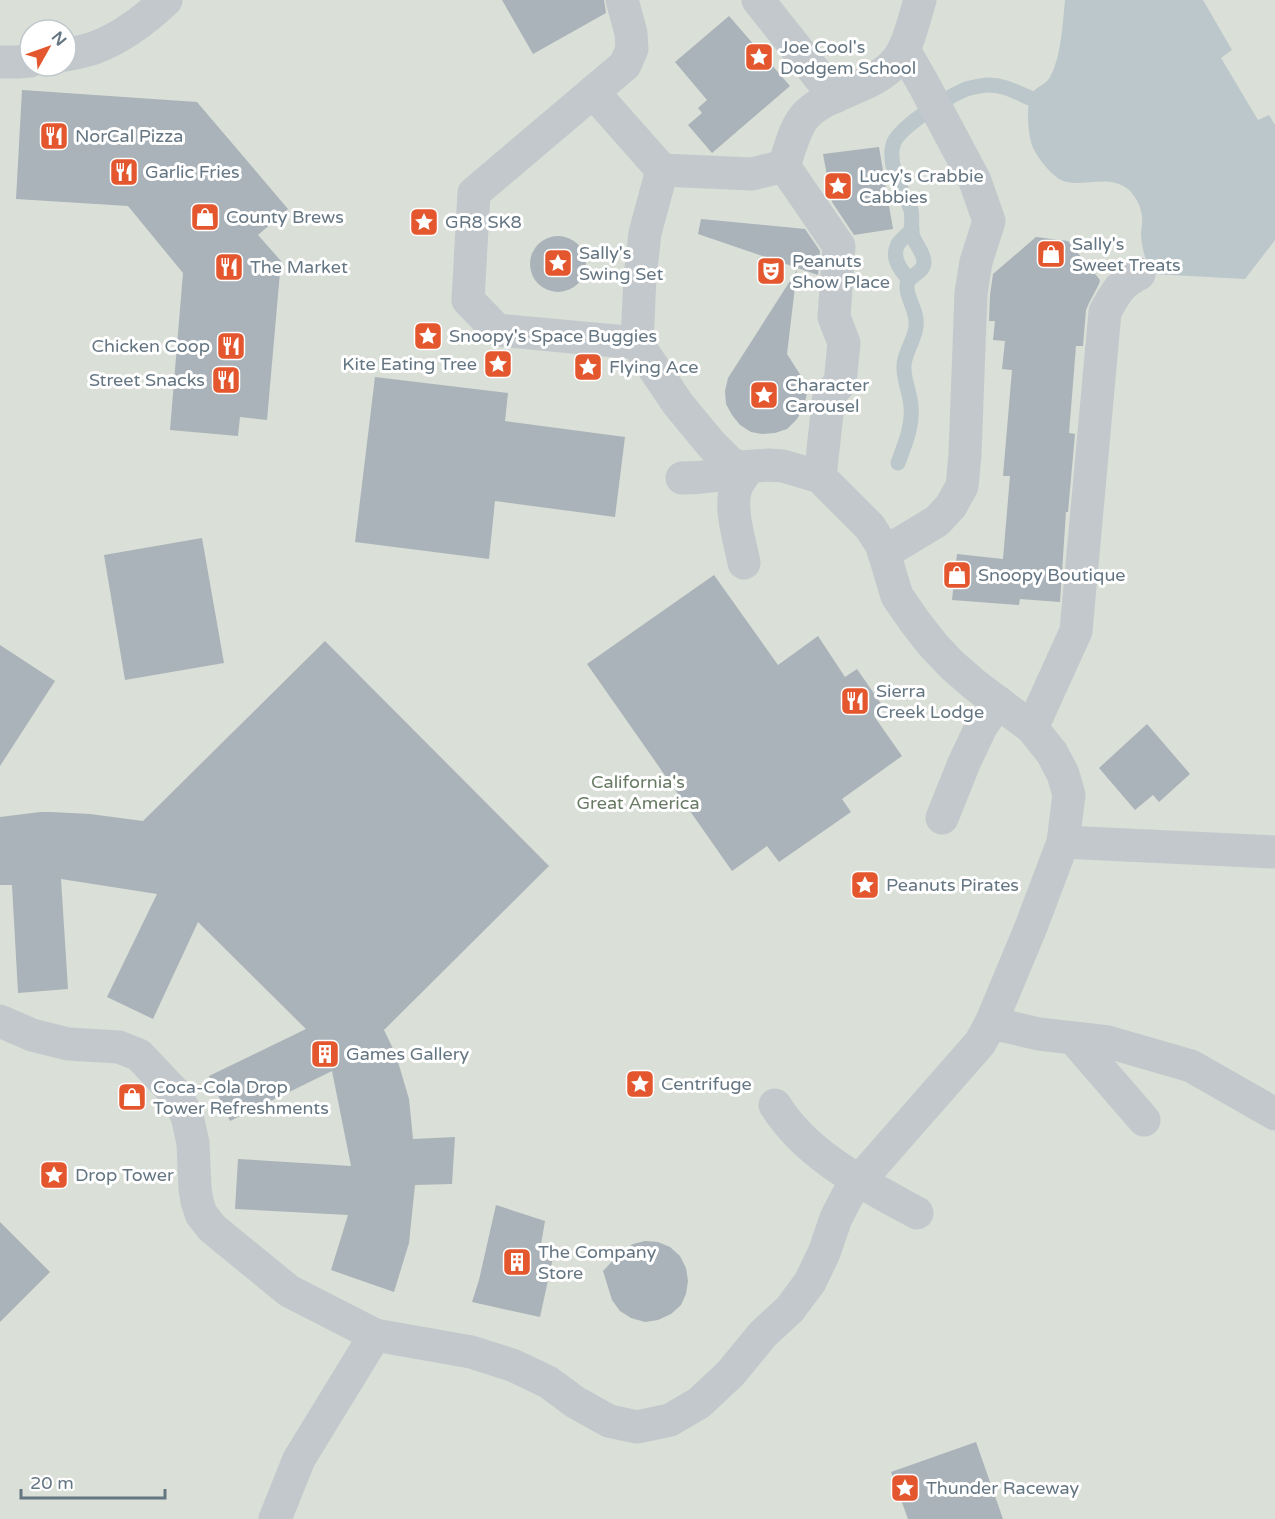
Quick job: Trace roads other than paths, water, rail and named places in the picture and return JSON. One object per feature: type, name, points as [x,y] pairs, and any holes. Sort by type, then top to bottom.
[{"type":"street","points":[[78,52],[94,48],[124,33],[150,16],[166,0]]},
{"type":"street","points":[[622,0],[631,33],[632,49],[625,65],[474,193],[468,300],[496,330],[638,343]]},
{"type":"street","points":[[758,0],[835,97]]},
{"type":"street","points":[[784,166],[798,126],[806,115],[817,106],[867,83],[895,63],[904,50],[920,0]]},
{"type":"street","points":[[884,553],[937,520],[951,506],[962,486],[971,293],[975,262],[989,221],[975,181],[904,50]]},
{"type":"street","points":[[0,62],[18,62]]},
{"type":"street","points":[[593,92],[662,170],[752,174],[784,166]]},
{"type":"street","points":[[784,166],[839,246],[834,317],[844,343],[840,383],[829,395],[820,477]]},
{"type":"street","points":[[662,170],[645,233],[640,277],[638,343],[678,404],[711,444],[730,463],[749,468]]},
{"type":"street","points":[[1032,728],[1076,631],[1105,312],[1115,294],[1127,280],[1139,274]]},
{"type":"street","points":[[0,1021],[32,1035],[68,1044],[119,1047],[139,1055],[175,1093],[187,1116],[193,1143],[195,1189],[201,1214],[212,1228],[289,1291],[375,1335],[471,1352],[512,1365],[548,1382],[609,1421],[637,1427],[670,1420],[699,1403],[731,1373],[763,1334],[790,1309],[810,1281],[824,1253],[836,1218],[858,1181],[986,1033],[1031,927],[1063,842],[1069,795],[1063,774],[1052,753],[1032,728],[952,665],[933,645],[897,596],[882,546],[870,527],[820,477],[783,466],[768,465],[722,475],[682,478]]},
{"type":"street","points":[[744,563],[734,511],[734,499],[736,488],[749,468]]},
{"type":"street","points":[[942,818],[981,727],[998,702]]},
{"type":"street","points":[[1063,842],[1275,852]]},
{"type":"street","points":[[986,1033],[1039,1034],[1108,1042],[1191,1066],[1275,1114]]},
{"type":"street","points":[[1073,1038],[1144,1120]]},
{"type":"street","points":[[775,1105],[788,1124],[811,1146],[858,1181],[917,1213]]},
{"type":"street","points":[[275,1519],[299,1459],[375,1335]]},
{"type":"waterway","points":[[898,463],[911,421],[904,365],[916,326],[907,286],[924,262],[923,255],[912,234],[912,213],[894,169],[893,145],[913,122],[966,89],[986,85],[998,86],[1030,98]]},
{"type":"waterway","points":[[909,279],[896,258],[896,249],[912,229]]},
{"type":"place","name":"Joe Cool's Dodgem School","points":[[759,57]]},
{"type":"place","name":"NorCal Pizza","points":[[54,136]]},
{"type":"place","name":"Garlic Fries","points":[[124,172]]},
{"type":"place","name":"Lucy's Crabbie Cabbies","points":[[838,186]]},
{"type":"place","name":"County Brews","points":[[205,217]]},
{"type":"place","name":"GR8 SK8","points":[[424,222]]},
{"type":"place","name":"Sally's Sweet Treats","points":[[1051,254]]},
{"type":"place","name":"Sally's Swing Set","points":[[558,263]]},
{"type":"place","name":"The Market","points":[[229,267]]},
{"type":"place","name":"Peanuts Show Place","points":[[771,271]]},
{"type":"place","name":"Snoopy's Space Buggies","points":[[428,336]]},
{"type":"place","name":"Chicken Coop","points":[[231,346]]},
{"type":"place","name":"Kite Eating Tree","points":[[498,364]]},
{"type":"place","name":"Flying Ace","points":[[588,367]]},
{"type":"place","name":"Street Snacks","points":[[226,380]]},
{"type":"place","name":"Character Carousel","points":[[764,395]]},
{"type":"place","name":"Snoopy Boutique","points":[[957,575]]},
{"type":"place","name":"Sierra Creek Lodge","points":[[855,701]]},
{"type":"place","name":"Peanuts Pirates","points":[[865,885]]},
{"type":"place","name":"Games Gallery","points":[[325,1054]]},
{"type":"place","name":"Centrifuge","points":[[640,1084]]},
{"type":"place","name":"Coca-Cola Drop Tower Refreshments","points":[[132,1097]]},
{"type":"place","name":"Drop Tower","points":[[54,1175]]},
{"type":"place","name":"The Company Store","points":[[517,1262]]},
{"type":"place","name":"Thunder Raceway","points":[[905,1488]]},
{"type":"park label","name":"California's Great America","points":[[638,792]]}]
